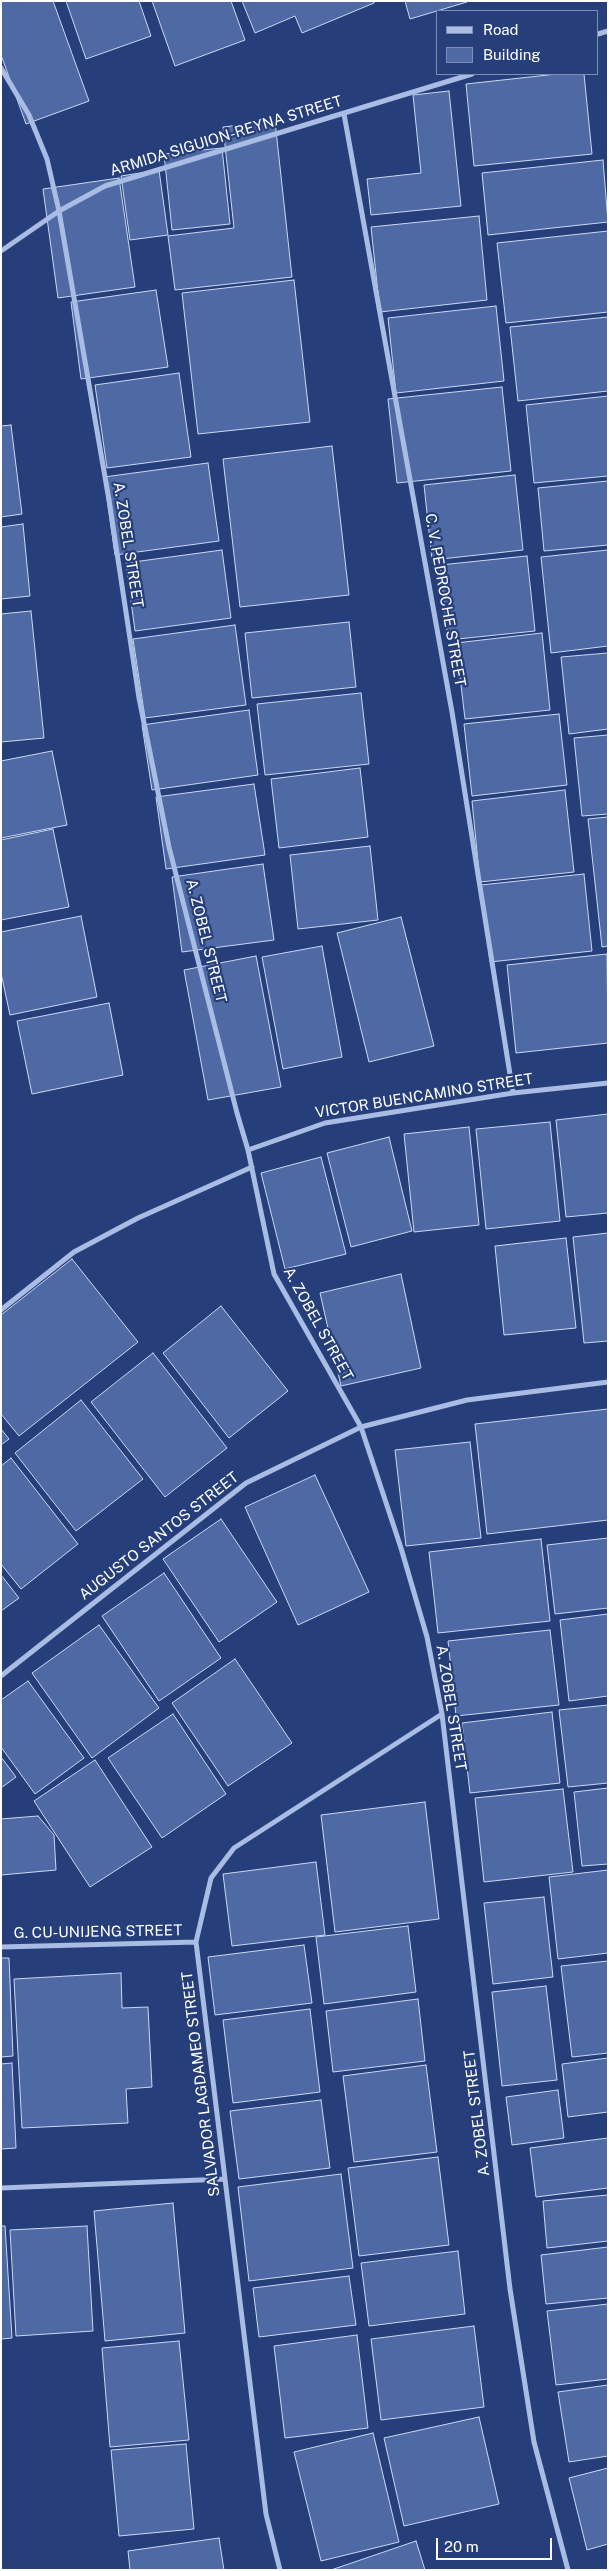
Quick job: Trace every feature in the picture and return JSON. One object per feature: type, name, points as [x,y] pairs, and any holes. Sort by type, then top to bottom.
[{"type":"street","name":"A. ZOBEL STREET","points":[[1,68],[29,115],[46,159],[60,211],[109,500],[139,698],[161,810],[232,1094],[248,1150],[274,1274],[361,1426],[401,1548],[427,1638],[442,1714],[510,2289],[534,2442],[568,2570]]},
{"type":"street","name":"ARMIDA SIGUION-REYNA STREET","points":[[1,251],[60,211],[105,186],[469,75]]},
{"type":"street","name":"C. V. PEDROCHE STREET","points":[[344,114],[452,712],[513,1093]]},
{"type":"street","name":"VICTOR BUENCAMINO STREET","points":[[248,1150],[325,1123],[513,1093],[608,1083]]},
{"type":"street","points":[[1,1310],[74,1252],[138,1218],[252,1167]]},
{"type":"street","name":"AUGUSTO SANTOS STREET","points":[[1,1676],[246,1483],[361,1426],[467,1400],[608,1382]]},
{"type":"street","name":"SALVADOR LAGDAMEO STREET","points":[[280,2570],[266,2514],[196,1942],[211,1878],[234,1848],[442,1714]]},
{"type":"street","name":"G. CU-UNIJENG STREET","points":[[1,1947],[196,1942]]},
{"type":"street","points":[[1,2188],[225,2179]]},
{"type":"building","points":[[1,1],[53,1],[89,101],[26,124],[1,55]]},
{"type":"building","points":[[66,1],[139,1],[151,36],[86,59]]},
{"type":"building","points":[[152,1],[231,1],[245,40],[175,66]]},
{"type":"building","points":[[242,1],[374,1],[374,3],[302,33],[295,16],[255,33]]},
{"type":"building","points":[[405,1],[467,2],[436,10],[410,19]]},
{"type":"building","points":[[548,75],[584,75],[592,154],[474,166],[466,84]]},
{"type":"building","points":[[449,91],[461,206],[371,215],[367,179],[421,173],[413,95]]},
{"type":"building","points":[[275,121],[292,277],[175,290],[168,236],[234,228],[223,127]]},
{"type":"building","points":[[222,148],[230,224],[172,230],[164,154]]},
{"type":"building","points":[[603,160],[608,222],[488,235],[482,173]]},
{"type":"building","points":[[159,170],[168,235],[130,240],[121,176]]},
{"type":"building","points":[[119,178],[135,287],[58,298],[43,189]]},
{"type":"building","points":[[479,216],[487,300],[380,312],[371,227]]},
{"type":"building","points":[[608,231],[608,312],[506,323],[497,243]]},
{"type":"building","points":[[294,280],[310,422],[198,434],[182,293]]},
{"type":"building","points":[[156,290],[168,367],[81,379],[71,302]]},
{"type":"building","points":[[496,306],[504,381],[396,393],[388,318]]},
{"type":"building","points":[[608,317],[608,391],[518,401],[510,327]]},
{"type":"building","points":[[179,373],[191,457],[107,468],[95,385]]},
{"type":"building","points":[[502,387],[511,471],[397,483],[388,399]]},
{"type":"building","points":[[608,396],[608,476],[534,483],[526,405]]},
{"type":"building","points":[[11,425],[22,514],[1,517],[1,426]]},
{"type":"building","points":[[332,446],[349,595],[240,607],[223,459]]},
{"type":"building","points":[[208,463],[219,541],[115,555],[104,477]]},
{"type":"building","points":[[515,475],[523,550],[432,560],[424,485]]},
{"type":"building","points":[[608,481],[608,545],[544,551],[538,488]]},
{"type":"building","points":[[23,524],[30,596],[1,599],[1,527]]},
{"type":"building","points":[[222,550],[231,618],[135,631],[126,563]]},
{"type":"building","points":[[608,550],[608,646],[551,653],[541,557]]},
{"type":"building","points":[[527,556],[535,631],[448,640],[440,565]]},
{"type":"building","points":[[31,611],[44,738],[1,742],[1,614]]},
{"type":"building","points":[[349,622],[356,687],[252,698],[245,633]]},
{"type":"building","points":[[235,625],[246,705],[145,718],[133,639]]},
{"type":"building","points":[[542,633],[550,710],[465,719],[456,643]]},
{"type":"building","points":[[608,653],[608,729],[569,734],[561,657]]},
{"type":"building","points":[[361,693],[369,764],[265,775],[257,704]]},
{"type":"building","points":[[249,710],[258,775],[152,790],[142,725]]},
{"type":"building","points":[[559,714],[567,785],[472,796],[464,724]]},
{"type":"building","points":[[608,735],[608,814],[582,816],[574,738]]},
{"type":"building","points":[[52,751],[67,825],[1,838],[1,761]]},
{"type":"building","points":[[360,768],[368,837],[279,848],[271,779]]},
{"type":"building","points":[[254,784],[265,855],[166,869],[156,797]]},
{"type":"building","points":[[565,790],[574,872],[480,882],[472,801]]},
{"type":"building","points":[[608,817],[608,946],[602,947],[588,819]]},
{"type":"building","points":[[53,829],[69,907],[1,920],[1,840]]},
{"type":"building","points":[[370,846],[378,920],[298,929],[290,855]]},
{"type":"building","points":[[263,864],[274,940],[182,952],[172,877]]},
{"type":"building","points":[[584,874],[592,951],[490,962],[481,885]]},
{"type":"building","points":[[81,916],[97,997],[10,1015],[1,973],[1,932]]},
{"type":"building","points":[[401,917],[434,1046],[369,1062],[337,933]]},
{"type":"building","points":[[322,946],[342,1057],[283,1069],[262,957]]},
{"type":"building","points":[[607,954],[608,1043],[516,1053],[507,965]]},
{"type":"building","points":[[256,956],[281,1087],[208,1100],[184,970]]},
{"type":"building","points":[[109,1003],[123,1075],[32,1094],[17,1021]]},
{"type":"building","points":[[608,1114],[608,1213],[566,1217],[556,1120]]},
{"type":"building","points":[[550,1122],[560,1221],[486,1229],[476,1129]]},
{"type":"building","points":[[469,1127],[479,1225],[414,1232],[404,1134]]},
{"type":"building","points":[[389,1137],[412,1231],[351,1247],[327,1153]]},
{"type":"building","points":[[321,1157],[346,1254],[285,1269],[261,1173]]},
{"type":"building","points":[[608,1233],[608,1341],[584,1343],[573,1237]]},
{"type":"building","points":[[566,1238],[576,1328],[504,1335],[495,1246]]},
{"type":"building","points":[[72,1259],[138,1342],[19,1436],[1,1414],[1,1315]]},
{"type":"building","points":[[401,1274],[421,1368],[341,1386],[320,1293]]},
{"type":"building","points":[[221,1306],[288,1391],[229,1438],[163,1353]]},
{"type":"building","points":[[153,1353],[227,1448],[165,1497],[91,1402]]},
{"type":"building","points":[[81,1400],[143,1479],[76,1531],[15,1453]]},
{"type":"building","points":[[608,1409],[608,1520],[487,1534],[475,1424]]},
{"type":"building","points":[[1,1429],[9,1439],[1,1445]]},
{"type":"building","points":[[470,1442],[481,1538],[406,1546],[395,1450]]},
{"type":"building","points":[[11,1458],[78,1544],[21,1589],[1,1564],[1,1466]]},
{"type":"building","points":[[315,1475],[369,1592],[298,1625],[245,1507]]},
{"type":"building","points":[[221,1519],[277,1602],[219,1642],[163,1559]]},
{"type":"building","points":[[608,1538],[608,1608],[555,1614],[547,1545]]},
{"type":"building","points":[[541,1539],[550,1621],[438,1633],[429,1552]]},
{"type":"building","points":[[164,1573],[221,1658],[159,1701],[102,1616]]},
{"type":"building","points":[[1,1575],[19,1598],[1,1611]]},
{"type":"building","points":[[608,1614],[608,1696],[569,1701],[560,1620]]},
{"type":"building","points":[[99,1625],[159,1708],[92,1758],[32,1673]]},
{"type":"building","points":[[550,1630],[559,1705],[456,1716],[448,1641]]},
{"type":"building","points":[[235,1659],[292,1743],[228,1786],[172,1703]]},
{"type":"building","points":[[28,1681],[84,1758],[35,1794],[1,1747],[1,1700]]},
{"type":"building","points":[[608,1705],[608,1783],[568,1787],[559,1710]]},
{"type":"building","points":[[552,1712],[560,1783],[470,1793],[462,1723]]},
{"type":"building","points":[[173,1714],[226,1794],[162,1838],[108,1758]]},
{"type":"building","points":[[1,1757],[16,1777],[1,1788]]},
{"type":"building","points":[[95,1760],[152,1847],[90,1887],[34,1801]]},
{"type":"building","points":[[608,1788],[608,1864],[582,1866],[574,1792]]},
{"type":"building","points":[[563,1789],[573,1872],[484,1882],[475,1798]]},
{"type":"building","points":[[425,1802],[439,1919],[335,1932],[321,1815]]},
{"type":"building","points":[[38,1816],[54,1835],[56,1870],[1,1875],[1,1819]]},
{"type":"building","points":[[316,1862],[325,1935],[232,1946],[223,1874]]},
{"type":"building","points":[[608,1870],[608,1953],[558,1959],[549,1877]]},
{"type":"building","points":[[544,1897],[553,1977],[493,1984],[484,1903]]},
{"type":"building","points":[[408,1926],[416,1992],[324,2004],[316,1937]]},
{"type":"building","points":[[304,1945],[312,2003],[215,2015],[208,1957]]},
{"type":"building","points":[[1,1958],[9,1958],[13,2056],[1,2057]]},
{"type":"building","points":[[608,1961],[608,2053],[572,2057],[561,1966]]},
{"type":"building","points":[[121,1973],[122,2008],[148,2007],[152,2087],[126,2089],[128,2123],[22,2128],[14,1979]]},
{"type":"building","points":[[546,1986],[557,2080],[502,2086],[492,1992]]},
{"type":"building","points":[[418,1999],[425,2061],[333,2072],[326,2011]]},
{"type":"building","points":[[310,2009],[320,2092],[233,2103],[223,2020]]},
{"type":"building","points":[[608,2058],[608,2112],[568,2117],[562,2064]]},
{"type":"building","points":[[12,2063],[16,2148],[1,2149],[1,2064]]},
{"type":"building","points":[[426,2065],[437,2152],[354,2162],[343,2076]]},
{"type":"building","points":[[558,2090],[564,2138],[512,2145],[506,2097]]},
{"type":"building","points":[[321,2100],[330,2168],[239,2179],[230,2111]]},
{"type":"building","points":[[608,2138],[608,2188],[536,2197],[530,2148]]},
{"type":"building","points":[[438,2157],[449,2245],[359,2256],[348,2168]]},
{"type":"building","points":[[341,2174],[353,2268],[249,2281],[238,2187]]},
{"type":"building","points":[[608,2195],[608,2241],[547,2248],[543,2201]]},
{"type":"building","points":[[173,2203],[185,2333],[105,2341],[94,2211]]},
{"type":"building","points":[[1,2226],[5,2226],[12,2338],[1,2339]]},
{"type":"building","points":[[87,2226],[93,2331],[16,2336],[10,2230]]},
{"type":"building","points":[[608,2247],[608,2298],[546,2304],[541,2255]]},
{"type":"building","points":[[458,2251],[465,2314],[369,2326],[361,2263]]},
{"type":"building","points":[[349,2276],[356,2325],[259,2337],[253,2288]]},
{"type":"building","points":[[608,2304],[608,2379],[556,2385],[547,2311]]},
{"type":"building","points":[[474,2326],[484,2407],[381,2420],[371,2339]]},
{"type":"building","points":[[357,2335],[368,2428],[285,2438],[274,2346]]},
{"type":"building","points":[[179,2341],[189,2440],[110,2447],[102,2348]]},
{"type":"building","points":[[608,2385],[608,2456],[569,2462],[558,2392]]},
{"type":"building","points":[[479,2417],[499,2504],[404,2526],[384,2438]]},
{"type":"building","points":[[373,2433],[399,2542],[321,2561],[294,2452]]},
{"type":"building","points":[[186,2444],[194,2529],[119,2536],[111,2450]]},
{"type":"building","points":[[608,2468],[608,2544],[587,2550],[569,2478]]},
{"type":"building","points":[[219,2538],[224,2570],[130,2570],[128,2551]]},
{"type":"building","points":[[416,2541],[425,2570],[331,2570]]}]
